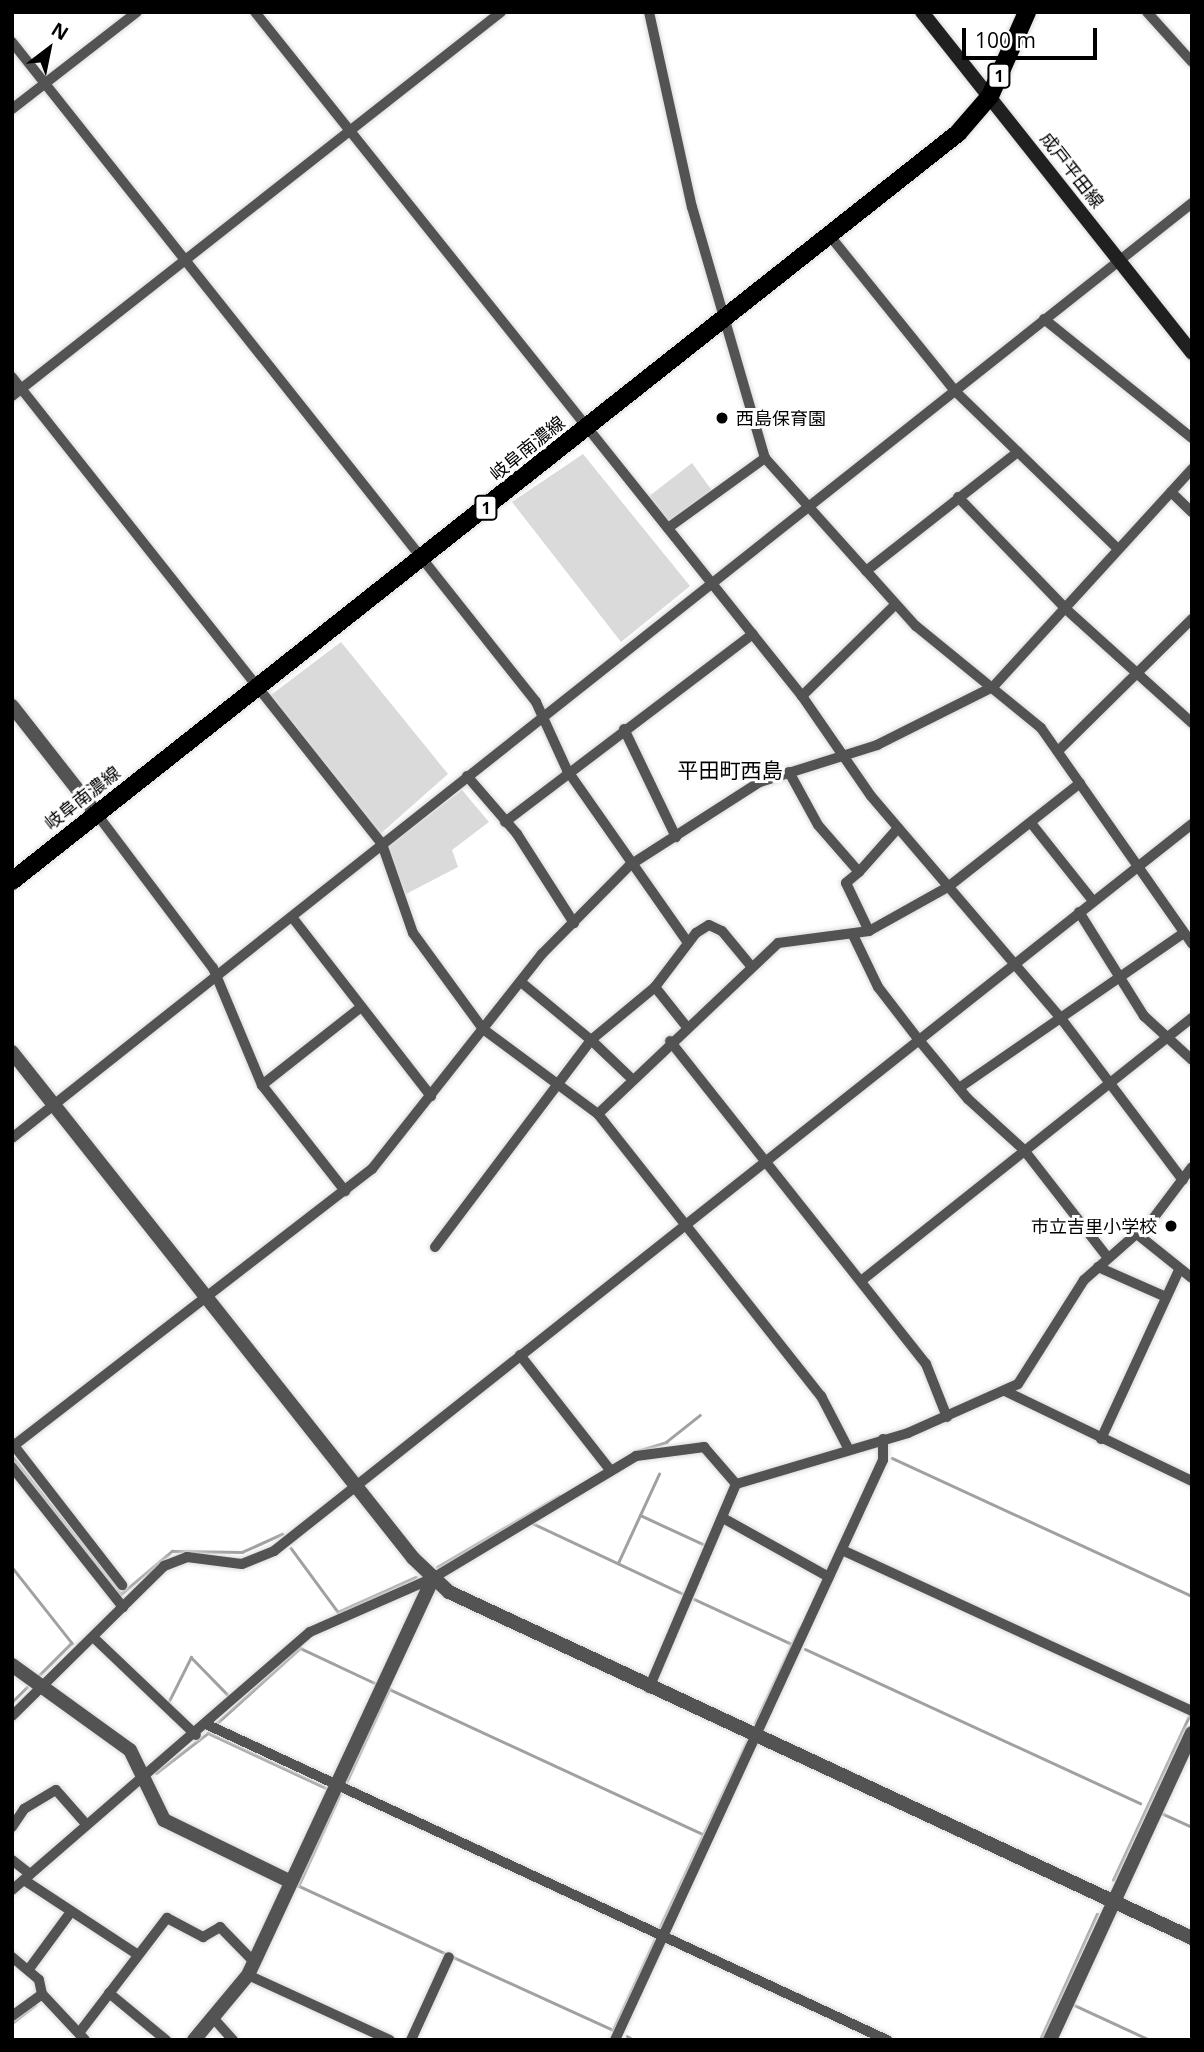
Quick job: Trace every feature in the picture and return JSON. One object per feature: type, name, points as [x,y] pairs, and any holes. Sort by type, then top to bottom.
[{"type":"main road","name":"成戸平田線","points":[[922,12],[1192,353]]},
{"type":"main road","name":"岐阜南濃線","points":[[12,881],[958,133],[990,96],[1027,12]]},
{"type":"street","points":[[12,109],[136,12]]},
{"type":"street","points":[[255,12],[802,696],[898,828],[1063,1021],[1107,1085],[1183,1180]]},
{"type":"street","points":[[17,393],[501,12]]},
{"type":"street","points":[[649,12],[723,321],[765,458],[895,605],[993,687],[1058,751],[1135,867],[1192,944]]},
{"type":"street","points":[[1147,12],[1192,62]]},
{"type":"street","points":[[12,42],[544,716],[567,770],[630,865],[649,883],[688,943]]},
{"type":"street","points":[[12,1138],[1192,203]]},
{"type":"street","points":[[830,236],[955,391],[1118,549]]},
{"type":"street","points":[[1045,319],[1192,438]]},
{"type":"street","points":[[12,377],[17,393],[382,844],[413,933],[483,1029],[553,1084],[598,1114],[821,1396],[848,1448]]},
{"type":"street","points":[[866,571],[1018,452]]},
{"type":"street","points":[[668,528],[765,458]]},
{"type":"street","points":[[123,1607],[105,1574],[13,1445],[209,1299],[385,1156],[521,982],[630,865],[760,782],[847,756],[993,687],[1067,610],[1118,549],[1192,469]]},
{"type":"street","points":[[1171,492],[1192,512]]},
{"type":"street","points":[[958,497],[1067,610],[1192,723]]},
{"type":"street","points":[[802,696],[895,605]]},
{"type":"street","points":[[1058,751],[1140,674],[1192,619]]},
{"type":"street","points":[[505,822],[567,770],[753,634]]},
{"type":"street","points":[[12,706],[218,976],[262,1085],[345,1191]]},
{"type":"street","points":[[624,729],[676,837]]},
{"type":"street","points":[[789,772],[818,825],[859,872]]},
{"type":"street","points":[[467,776],[505,822],[574,923]]},
{"type":"street","points":[[598,1114],[751,965],[788,938],[853,935],[869,931],[948,887],[1080,783]]},
{"type":"street","points":[[1031,823],[1093,901]]},
{"type":"street","points":[[12,1716],[123,1607],[177,1559],[242,1564],[264,1557],[1192,824]]},
{"type":"street","points":[[869,931],[846,883],[898,828]]},
{"type":"street","points":[[1079,912],[1123,977],[1126,992],[1164,1038],[1192,1060]]},
{"type":"street","points":[[292,917],[431,1096]]},
{"type":"street","points":[[435,1247],[553,1084],[591,1040],[655,987],[688,943],[709,925],[751,965]]},
{"type":"street","points":[[959,1088],[1063,1021],[1182,934]]},
{"type":"street","points":[[853,935],[878,987],[918,1039],[959,1088],[1024,1150],[1108,1258]]},
{"type":"street","points":[[521,982],[591,1040],[632,1079]]},
{"type":"street","points":[[655,987],[686,1026]]},
{"type":"street","points":[[262,1085],[360,1007]]},
{"type":"street","points":[[861,1281],[1192,1017]]},
{"type":"street","points":[[670,1041],[926,1364],[947,1417]]},
{"type":"street","points":[[12,1052],[356,1486],[433,1578],[478,1609],[1192,1938]]},
{"type":"street","points":[[736,1484],[884,1439],[947,1417],[1005,1391],[1033,1368],[1069,1301],[1098,1267],[1137,1234],[1192,1167]]},
{"type":"street","points":[[1137,1234],[1178,1272],[1192,1278]]},
{"type":"street","points":[[1098,1267],[1166,1297]]},
{"type":"street","points":[[1101,1439],[1178,1272]]},
{"type":"street","points":[[520,1355],[611,1471]]},
{"type":"street","points":[[1005,1391],[1192,1481]]},
{"type":"street","points":[[615,2040],[883,1460],[884,1439]]},
{"type":"street","points":[[12,1890],[86,1824],[208,1725],[310,1632],[433,1578],[611,1471],[660,1448],[705,1447],[736,1484]]},
{"type":"street","points":[[12,1467],[105,1574],[122,1585]]},
{"type":"street","points":[[649,1688],[736,1484]]},
{"type":"street","points":[[723,1518],[830,1577]]},
{"type":"street","points":[[842,1550],[1190,1710]]},
{"type":"street","points":[[194,2040],[215,2020],[251,1969],[433,1578]]},
{"type":"street","points":[[93,1637],[195,1735]]},
{"type":"street","points":[[12,1665],[41,1689],[130,1750],[164,1820],[291,1882]]},
{"type":"street","points":[[208,1725],[335,1787],[887,2040]]},
{"type":"street","points":[[1050,2040],[1192,1733]]},
{"type":"street","points":[[12,1828],[24,1810],[56,1790],[86,1824]]},
{"type":"street","points":[[12,1860],[27,1877],[138,1955]]},
{"type":"street","points":[[29,1969],[68,1916]]},
{"type":"street","points":[[12,1957],[29,1969],[42,1994],[82,2037],[109,1993],[167,1918],[203,1937],[220,1927],[251,1969],[390,2040]]},
{"type":"street","points":[[411,2040],[449,1957]]},
{"type":"street","points":[[109,1993],[166,2040]]},
{"type":"street","points":[[12,2016],[42,1994]]},
{"type":"street","points":[[215,2020],[233,2040]]},
{"type":"shaded area","points":[[583,454],[690,586],[621,642],[512,502]]},
{"type":"shaded area","points":[[692,463],[713,492],[669,524],[648,497]]},
{"type":"shaded area","points":[[341,642],[448,774],[379,835],[271,695]]},
{"type":"shaded area","points":[[462,790],[489,822],[452,850],[458,867],[406,894],[386,848]]},
{"type":"waterway","points":[[634,1452],[666,1442],[700,1415]]},
{"type":"waterway","points":[[12,1456],[121,1594],[172,1551],[242,1552],[282,1534]]},
{"type":"waterway","points":[[892,1458],[1192,1596]]},
{"type":"waterway","points":[[618,1563],[659,1474]]},
{"type":"waterway","points":[[437,1567],[559,1496]]},
{"type":"waterway","points":[[640,1515],[707,1546]]},
{"type":"waterway","points":[[532,1523],[686,1595]]},
{"type":"waterway","points":[[291,1548],[338,1612],[416,1577]]},
{"type":"waterway","points":[[12,1567],[72,1643],[38,1677]]},
{"type":"waterway","points":[[694,1599],[792,1644]]},
{"type":"waterway","points":[[755,1723],[799,1629]]},
{"type":"waterway","points":[[215,1725],[300,1648],[377,1684]]},
{"type":"waterway","points":[[805,1649],[1140,1803]]},
{"type":"waterway","points":[[169,1701],[191,1657],[230,1697]]},
{"type":"waterway","points":[[12,1702],[27,1687]]},
{"type":"waterway","points":[[345,1785],[389,1689],[703,1834]]},
{"type":"waterway","points":[[1113,1880],[1190,1714]]},
{"type":"waterway","points":[[156,1773],[208,1733],[328,1789]]},
{"type":"waterway","points":[[659,1929],[747,1741]]},
{"type":"waterway","points":[[340,1795],[299,1886],[447,1954]]},
{"type":"waterway","points":[[1161,1813],[1192,1827]]},
{"type":"waterway","points":[[1040,2040],[1097,1914]]},
{"type":"waterway","points":[[613,2030],[655,1939]]},
{"type":"waterway","points":[[453,1957],[613,2030]]},
{"type":"waterway","points":[[12,2023],[35,2005]]},
{"type":"waterway","points":[[1074,2005],[1150,2040]]},
{"type":"waterway","points":[[627,2036],[634,2040]]},
{"type":"place","name":"西島保育園","points":[[722,418]]},
{"type":"place","name":"市立吉里小学校","points":[[1171,1226]]},
{"type":"district","name":"平田町西島","points":[[730,770]]}]
